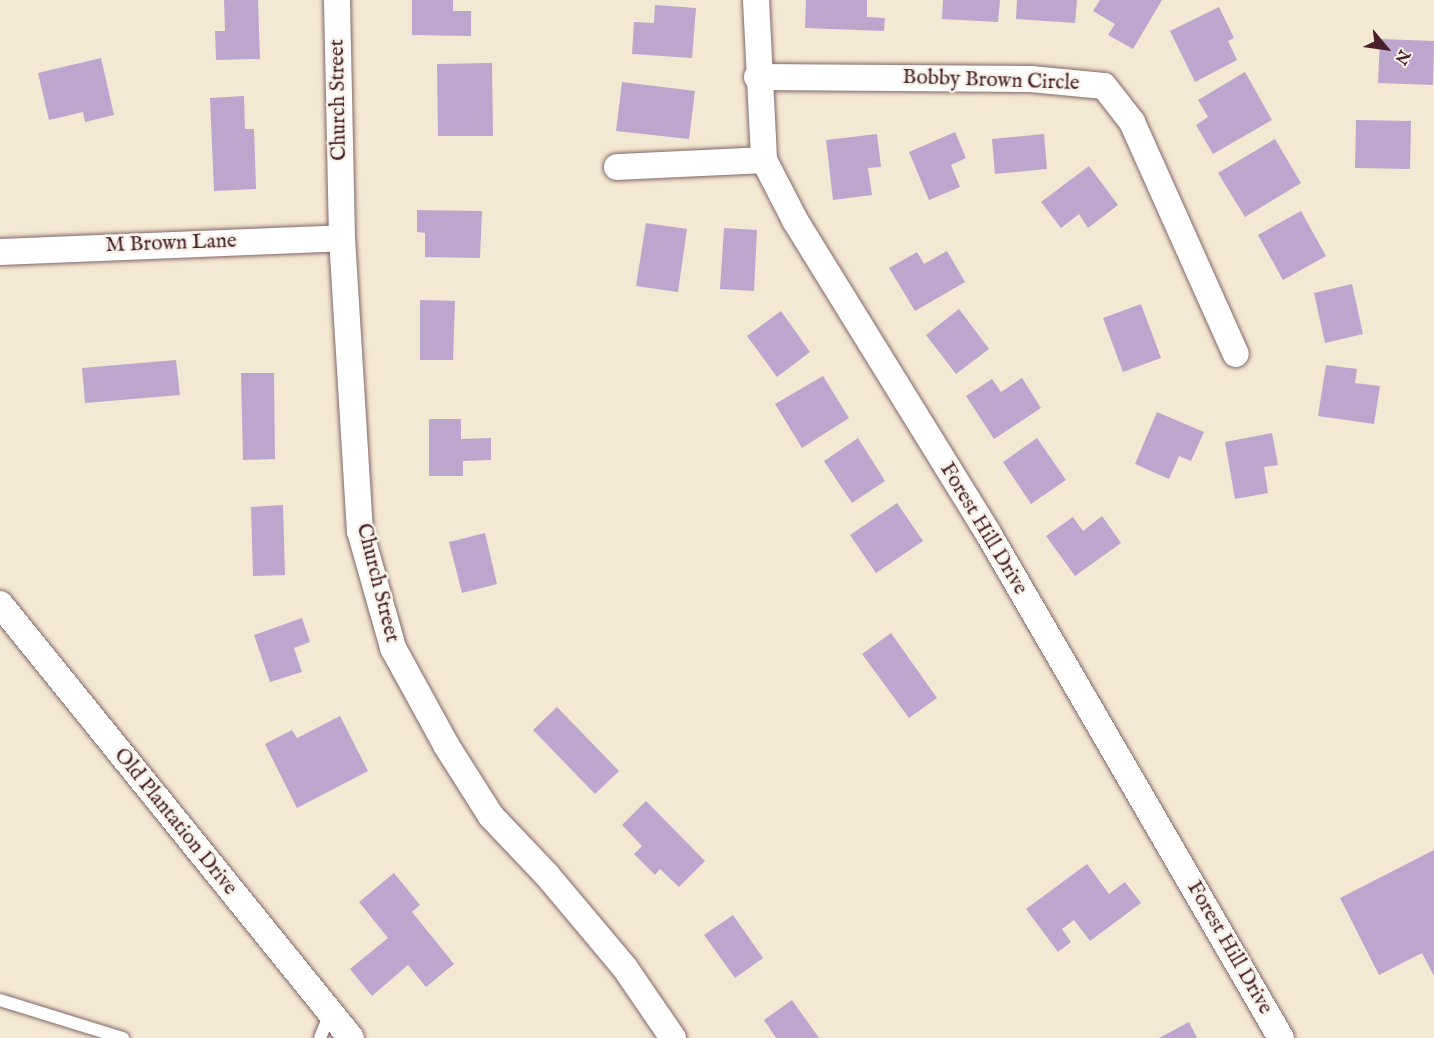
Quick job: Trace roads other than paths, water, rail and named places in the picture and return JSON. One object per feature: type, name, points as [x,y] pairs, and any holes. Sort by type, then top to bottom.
[{"type":"street","name":"Church Street","points":[[337,0],[342,238],[360,531],[393,648],[446,745],[491,816],[547,875],[625,968],[673,1038]]},
{"type":"street","name":"Forest Hill Drive","points":[[756,0],[757,77],[764,160],[796,222],[988,533],[1281,1038]]},
{"type":"street","name":"Bobby Brown Circle","points":[[757,77],[1031,79],[1104,86],[1132,122],[1236,354]]},
{"type":"street","points":[[617,167],[764,160]]},
{"type":"street","name":"M Brown Lane","points":[[0,252],[342,238]]},
{"type":"street","name":"Old Plantation Drive","points":[[0,604],[351,1038]]},
{"type":"lane","points":[[0,1000],[123,1038]]},
{"type":"lane","points":[[320,1038],[330,1013]]}]
